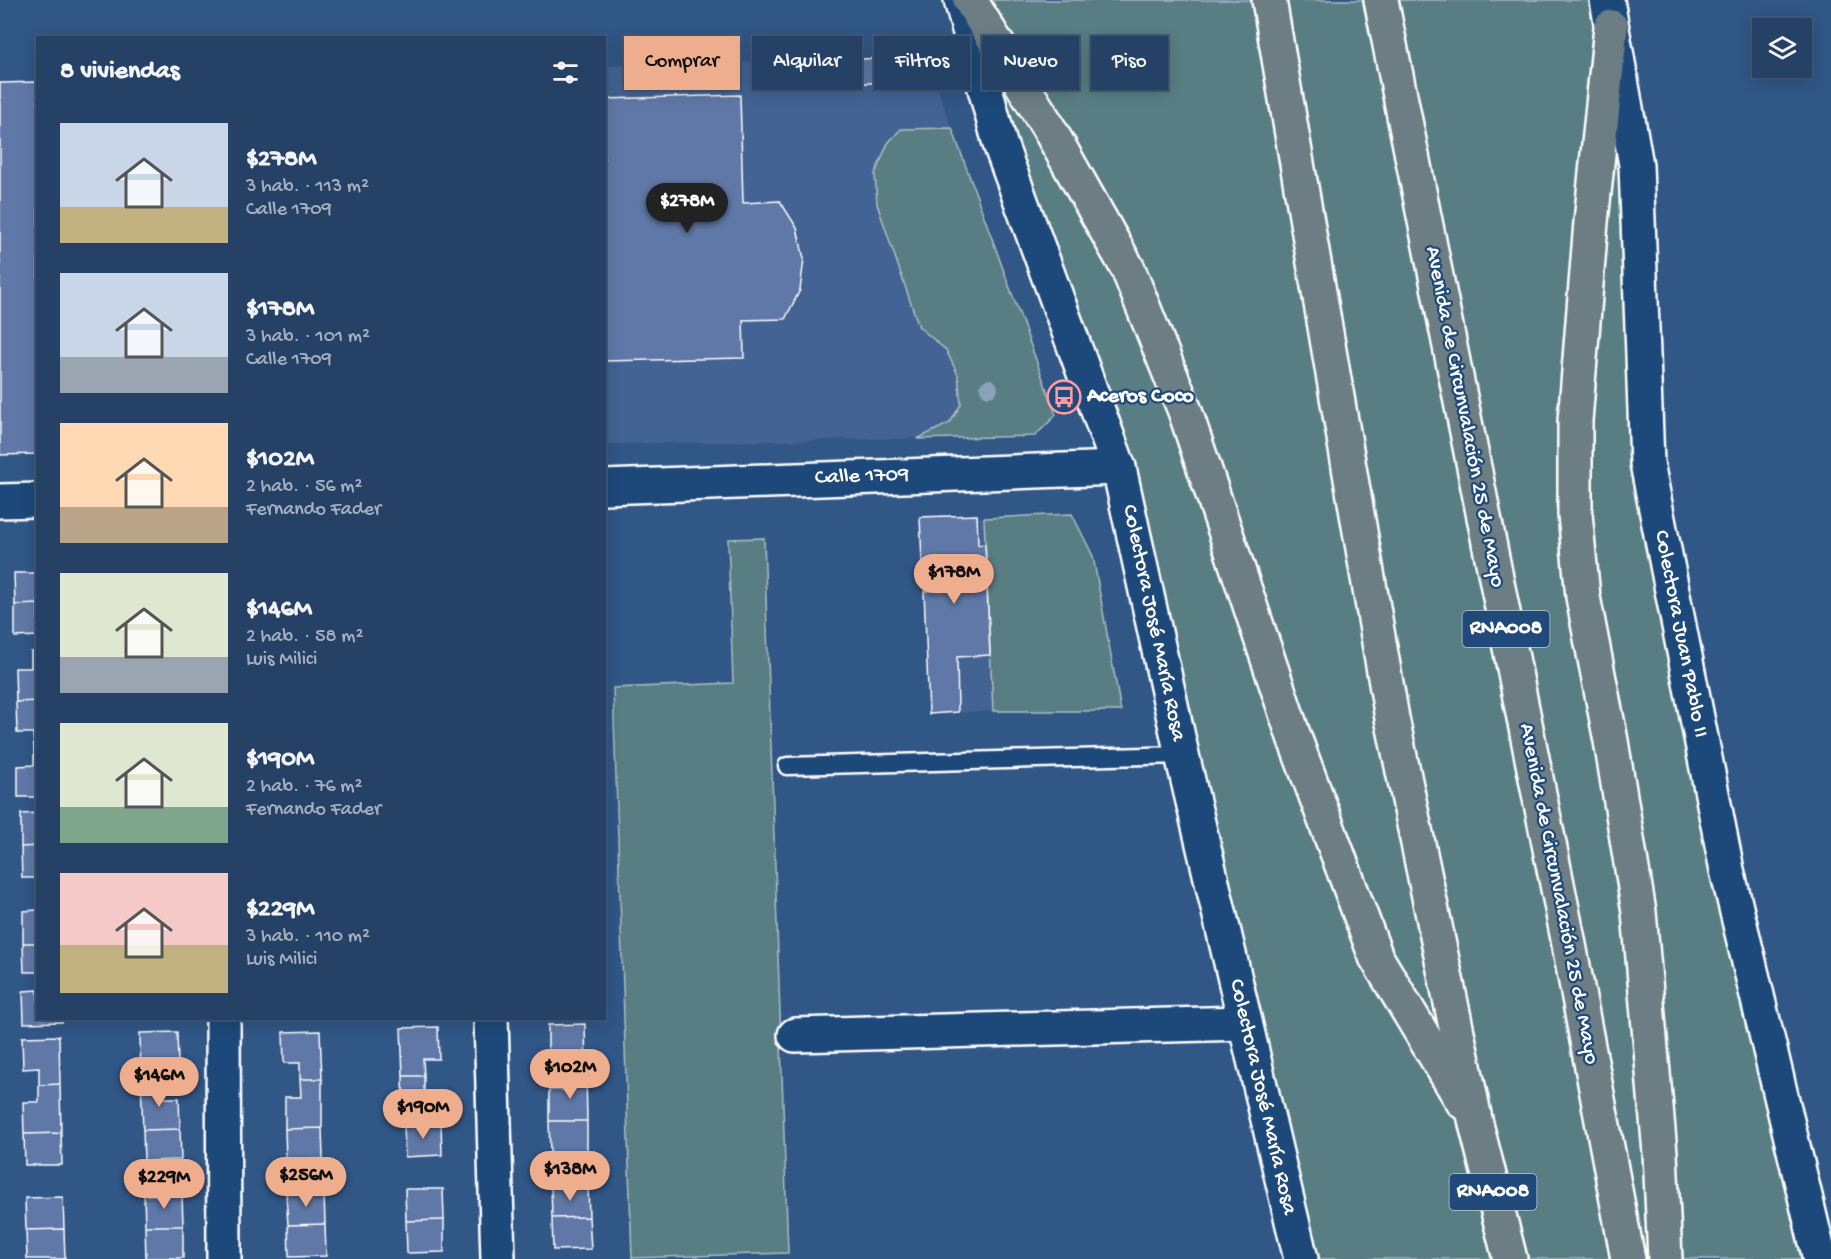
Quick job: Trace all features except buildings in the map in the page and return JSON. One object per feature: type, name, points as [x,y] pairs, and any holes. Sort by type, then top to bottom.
[{"type":"highway","points":[[970,0],[1047,125],[1128,269],[1185,411],[1294,737],[1376,957],[1476,1124]]},
{"type":"highway","name":"RNA008","points":[[1269,0],[1392,718],[1476,1124],[1510,1259]]},
{"type":"highway","name":"Avenida de Circunvalación 25 de Mayo","points":[[1381,0],[1567,934],[1628,1259]]},
{"type":"highway","points":[[1609,14],[1575,421],[1575,514],[1583,597],[1611,741],[1639,912],[1660,1153],[1665,1259]]},
{"type":"main road","name":"Colectora José María Rosa","points":[[962,0],[1000,144],[1119,468],[1182,755],[1301,1259]]},
{"type":"main road","name":"Colectora Juan Pablo II","points":[[1609,14],[1636,165],[1647,463],[1726,870],[1820,1259]]},
{"type":"main road","name":"Calle 1709","points":[[606,487],[1119,468]]},
{"type":"main road","points":[[0,501],[36,500]]},
{"type":"main road","points":[[223,1020],[224,1259]]},
{"type":"main road","points":[[490,1020],[498,1259]]},
{"type":"main road","points":[[795,1035],[1245,1023]]},
{"type":"lane","points":[[787,766],[1182,755]]},
{"type":"shaded area","name":"Aceros Coco","points":[[874,58],[874,90],[938,90],[1056,415],[1035,436],[606,444],[606,66],[624,65],[624,90],[740,90],[740,62],[752,62],[752,90],[862,90],[862,59]]},
{"type":"shaded area","points":[[977,515],[984,518],[993,711],[929,714],[920,517]]},
{"type":"green space","points":[[961,0],[1607,0],[1647,463],[1820,1259],[1301,1259],[1119,468],[991,90],[1079,90],[1079,36],[982,36],[982,62]]},
{"type":"green space","points":[[952,128],[1056,415],[1035,436],[917,439],[950,423],[961,404],[958,375],[946,350],[919,327],[877,204],[875,174],[888,143],[901,129]]},
{"type":"green space","points":[[1072,514],[1093,556],[1121,711],[993,711],[984,518]]},
{"type":"green space","points":[[764,538],[788,1253],[632,1258],[613,688],[733,683],[728,539]]},
{"type":"place","name":"Aceros Coco","points":[[1064,397]]}]
